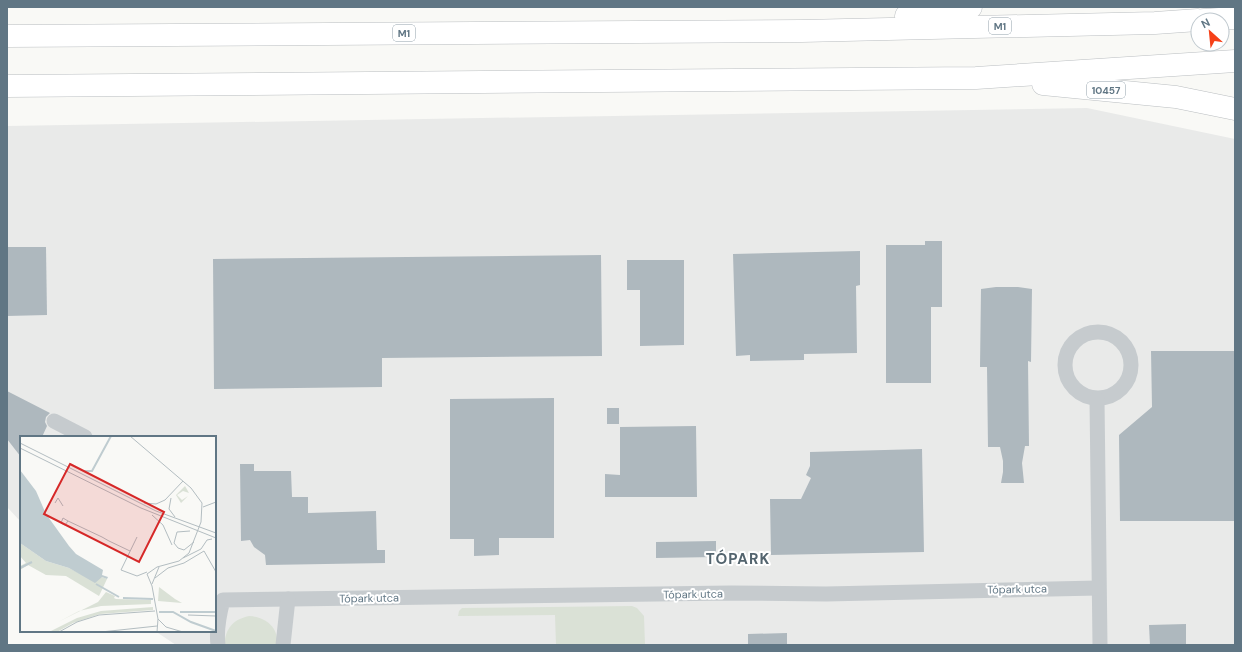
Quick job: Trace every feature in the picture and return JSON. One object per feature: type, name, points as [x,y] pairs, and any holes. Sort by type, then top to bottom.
[{"type":"highway","points":[[802,31],[971,7]]},
{"type":"highway","name":"M1","points":[[7,36],[802,31],[1155,23],[1190,21]]},
{"type":"highway","points":[[7,86],[976,78],[1235,61]]},
{"type":"highway","name":"10457","points":[[976,78],[1176,97],[1235,109]]},
{"type":"street","points":[[1097,332],[1111,335],[1125,346],[1132,363],[1128,381],[1115,394],[1097,399],[1083,395],[1072,386],[1066,373],[1065,359],[1071,346],[1082,336],[1097,332]]},
{"type":"street","points":[[1097,399],[1098,588],[1100,645]]},
{"type":"street","points":[[59,436],[54,421],[83,436]]},
{"type":"street","name":"Tópark utca","points":[[218,645],[216,635],[223,600],[731,593],[834,594],[1098,588]]},
{"type":"street","points":[[283,645],[288,599]]},
{"type":"shaded area","points":[[1087,108],[1235,139],[1235,645],[176,645],[156,632],[216,632],[216,436],[20,436],[20,521],[7,507],[7,126]]},
{"type":"shaded area","points":[[632,606],[637,608],[644,616],[645,645],[556,645],[555,615],[458,616],[459,611],[462,608]]},
{"type":"shaded area","points":[[249,616],[260,618],[270,624],[276,633],[277,645],[224,645],[228,629],[234,622]]},
{"type":"building","points":[[925,241],[942,241],[942,307],[931,307],[931,383],[886,383],[886,245],[925,245]]},
{"type":"building","points":[[7,247],[46,247],[47,315],[7,316]]},
{"type":"building","points":[[860,251],[860,285],[856,286],[857,353],[804,354],[804,360],[750,361],[750,355],[736,356],[733,254]]},
{"type":"building","points":[[601,255],[602,356],[382,358],[382,387],[214,389],[213,259]]},
{"type":"building","points":[[627,260],[684,260],[684,345],[640,346],[640,290],[627,290]]},
{"type":"building","points":[[1018,287],[1032,289],[1031,362],[1028,361],[1029,446],[1025,446],[1022,463],[1024,483],[1001,483],[1003,461],[1000,447],[988,447],[987,367],[980,367],[981,289]]},
{"type":"building","points":[[1151,351],[1235,351],[1235,521],[1120,521],[1119,435],[1152,407]]},
{"type":"building","points":[[7,391],[50,413],[46,417],[45,422],[47,426],[42,436],[20,436],[20,456],[7,439]]},
{"type":"building","points":[[554,398],[554,538],[499,538],[499,555],[474,556],[474,539],[450,539],[450,399]]},
{"type":"building","points":[[607,408],[619,408],[619,424],[607,424]]},
{"type":"building","points":[[696,426],[697,497],[605,497],[605,474],[620,475],[620,427]]},
{"type":"building","points":[[922,449],[924,552],[771,555],[770,499],[801,499],[811,478],[806,475],[810,466],[810,452]]},
{"type":"building","points":[[240,464],[254,464],[254,471],[291,471],[292,497],[308,497],[308,513],[376,511],[377,550],[385,550],[385,563],[266,565],[265,555],[254,547],[250,540],[241,541]]},
{"type":"building","points":[[716,541],[716,557],[656,558],[656,542]]},
{"type":"building","points":[[1186,624],[1186,645],[1150,645],[1149,625]]},
{"type":"building","points":[[787,633],[787,645],[748,645],[748,634]]},
{"type":"district","name":"TÓPARK","points":[[738,559]]}]
